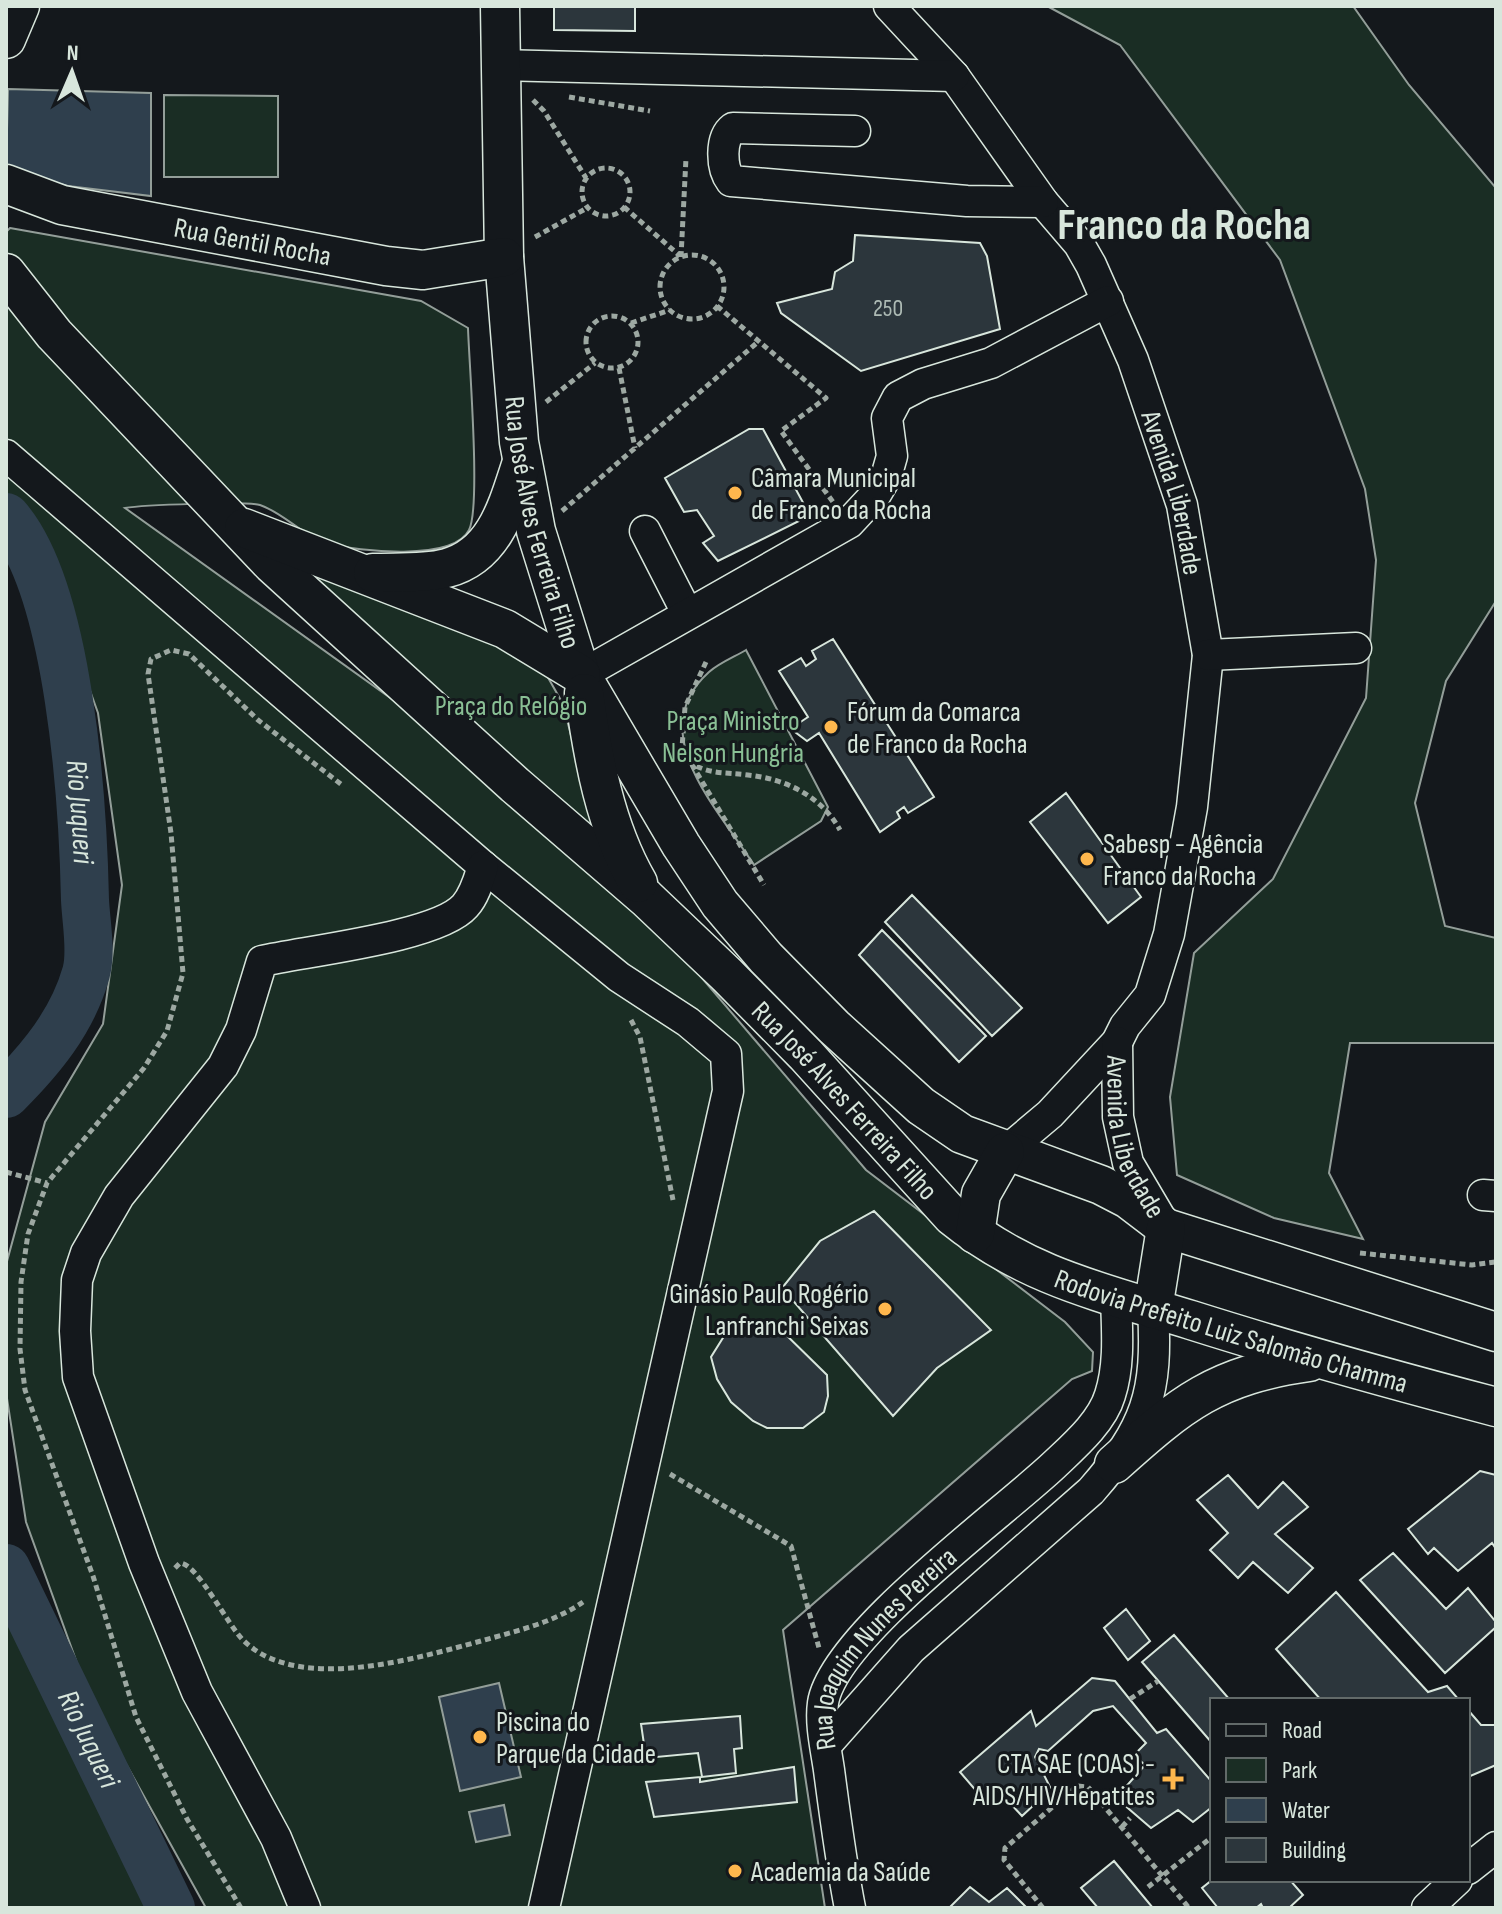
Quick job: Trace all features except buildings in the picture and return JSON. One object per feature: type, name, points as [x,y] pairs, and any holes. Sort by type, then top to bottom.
[{"type":"main road","points":[[6,39],[20,6]]},
{"type":"main road","name":"Rua José Alves Ferreira Filho","points":[[500,6],[504,250],[523,460],[536,531],[581,675],[681,845],[720,904],[766,958],[834,1027],[921,1106],[962,1134],[1005,1152]]},
{"type":"main road","name":"Rua Gentil Rocha","points":[[6,184],[62,205],[386,266],[423,270],[504,250]]},
{"type":"main road","points":[[6,273],[54,334],[301,593],[646,898]]},
{"type":"main road","points":[[361,574],[447,568],[469,558],[489,542],[502,520],[523,460]]},
{"type":"main road","points":[[239,526],[505,629],[581,675],[592,748],[604,797],[626,864],[646,898]]},
{"type":"main road","name":"Rua José Alves Ferreira Filho","points":[[646,898],[806,1055],[952,1216],[975,1234]]},
{"type":"main road","points":[[975,1234],[981,1194],[1005,1152],[1101,1185],[1128,1199],[1166,1228],[1496,1332]]},
{"type":"main road","points":[[1153,1309],[1166,1228]]},
{"type":"main road","name":"Rodovia Prefeito Luiz Salomão Chamma","points":[[975,1234],[1033,1270],[1116,1298],[1319,1361],[1496,1407]]},
{"type":"main road","points":[[1114,1464],[1171,1413],[1220,1383],[1261,1370],[1319,1361]]},
{"type":"street","name":"Avenida Liberdade","points":[[889,6],[954,76],[1043,202],[1079,244],[1108,301],[1133,360],[1182,505],[1208,655],[1192,807],[1169,934],[1150,995],[1125,1026],[1117,1042],[1050,1114],[1005,1152]]},
{"type":"street","points":[[501,65],[954,76]]},
{"type":"street","points":[[855,131],[733,128],[724,141],[727,176],[731,181],[967,201],[1043,202]]},
{"type":"street","points":[[581,675],[849,523],[876,494],[886,477],[892,456],[887,418],[898,397],[923,384],[991,363],[1108,301]]},
{"type":"street","points":[[6,455],[483,866],[619,977],[688,1022],[726,1054],[728,1091],[544,1908]]},
{"type":"street","points":[[645,531],[687,613]]},
{"type":"street","points":[[1208,655],[1356,648]]},
{"type":"street","points":[[305,1908],[276,1838],[197,1692],[109,1469],[78,1377],[77,1280],[86,1253],[119,1196],[223,1066],[241,1030],[262,961],[392,936],[449,917],[464,908],[472,897],[483,866]]},
{"type":"street","name":"Avenida Liberdade","points":[[1117,1042],[1118,1117],[1128,1163],[1166,1228]]},
{"type":"street","name":"Rua Joaquim Nunes Pereira","points":[[826,1745],[823,1704],[829,1683],[843,1660],[885,1615],[1027,1490],[1089,1430],[1110,1396],[1118,1350],[1116,1298]]},
{"type":"street","name":"Rua Joaquim Nunes Pereira","points":[[826,1745],[903,1656],[1091,1491],[1114,1464],[1150,1399],[1155,1369],[1153,1309]]},
{"type":"street","points":[[826,1745],[850,1908]]},
{"type":"street","points":[[1470,1867],[1496,1847]]},
{"type":"street","points":[[1427,1908],[1455,1882]]},
{"type":"path","points":[[529,96],[544,111],[586,178]]},
{"type":"path","points":[[564,96],[650,111]]},
{"type":"path","points":[[681,257],[686,158]]},
{"type":"path","points":[[598,169],[620,173],[630,192],[624,207],[602,216],[587,208],[581,193],[586,178],[598,169]]},
{"type":"path","points":[[624,207],[681,257]]},
{"type":"path","points":[[504,250],[524,243],[587,208]]},
{"type":"path","points":[[681,257],[703,257],[718,269],[723,290],[717,306],[709,314],[690,319],[670,310],[661,297],[662,275],[667,266],[681,257]]},
{"type":"path","points":[[717,306],[826,398],[781,431],[849,523]]},
{"type":"path","points":[[631,323],[670,310]]},
{"type":"path","points":[[608,315],[631,323],[637,331],[638,349],[634,357],[619,368],[595,363],[586,341],[592,324],[608,315]]},
{"type":"path","points":[[619,368],[635,449],[759,341]]},
{"type":"path","points":[[536,410],[595,363]]},
{"type":"path","points":[[241,1908],[187,1819],[136,1717],[93,1576],[25,1390],[20,1349],[21,1282],[28,1234],[47,1183],[144,1068],[167,1031],[183,973],[171,833],[148,674],[151,659],[171,650],[189,654],[258,720],[346,788]]},
{"type":"path","points":[[706,662],[685,707],[681,726],[686,760],[764,885]]},
{"type":"path","points":[[686,760],[708,772],[751,775],[799,789],[816,798],[840,830]]},
{"type":"path","points":[[628,1013],[640,1037],[653,1117],[669,1164],[673,1207]]},
{"type":"path","points":[[6,1172],[47,1183]]},
{"type":"path","points":[[1367,1254],[1472,1265],[1496,1262]]},
{"type":"path","points":[[644,1459],[791,1546],[829,1683]]},
{"type":"path","points":[[172,1575],[175,1566],[188,1563],[245,1643],[279,1663],[329,1667],[395,1664],[547,1622],[583,1603],[591,1589]]},
{"type":"path","points":[[1130,1699],[1158,1681]]},
{"type":"path","points":[[1043,1908],[1004,1860],[1005,1848],[1077,1786],[1088,1787],[1189,1908]]},
{"type":"path","points":[[1122,1827],[1130,1818]]},
{"type":"path","points":[[1148,1887],[1210,1839]]},
{"type":"green space","points":[[1047,6],[1353,6],[1409,85],[1496,188],[1496,601],[1446,681],[1415,803],[1445,926],[1496,938],[1496,1043],[1350,1043],[1329,1173],[1363,1239],[1274,1218],[1177,1175],[1170,1097],[1194,953],[1273,879],[1366,698],[1376,560],[1365,489],[1280,260],[1120,45]]},
{"type":"green space","points":[[164,95],[278,96],[278,177],[164,177]]},
{"type":"green space","points":[[10,228],[421,301],[468,328],[474,494],[469,530],[460,540],[444,547],[404,552],[361,549],[320,541],[260,505],[235,503],[125,508],[491,770],[631,895],[866,1170],[1065,1322],[1093,1352],[1092,1371],[1072,1379],[783,1630],[825,1908],[206,1908],[90,1699],[26,1522],[6,1392],[6,1265],[45,1122],[103,1024],[122,885],[98,713],[74,646],[6,559],[6,232]]},
{"type":"green space","name":"Praça do Relógio","points":[[310,571],[477,633],[546,674],[563,704],[596,833],[309,586]]},
{"type":"green space","name":"Praça Ministro Nelson Hungria","points":[[746,650],[828,807],[821,821],[754,865],[706,795],[693,770],[684,745],[683,720],[690,695],[709,672]]},
{"type":"green space","points":[[6,1598],[162,1908],[6,1908]]},
{"type":"water","points":[[8,89],[151,93],[151,196],[68,186],[6,170]]},
{"type":"water","name":"Piscina do Parque da Cidade","points":[[499,1683],[521,1777],[460,1791],[439,1697]]},
{"type":"water","points":[[504,1805],[510,1835],[476,1842],[469,1812]]},
{"type":"waterway","name":"Rio Juqueri","points":[[6,517],[28,550],[45,594],[59,645],[76,756],[89,946],[86,973],[73,1008],[43,1053],[6,1094]]},
{"type":"waterway","name":"Rio Juqueri","points":[[6,1568],[171,1908]]},
{"type":"place","name":"Câmara Municipal de Franco da Rocha","points":[[735,493]]},
{"type":"place","name":"Fórum da Comarca de Franco da Rocha","points":[[831,727]]},
{"type":"place","name":"Sabesp - Agência Franco da Rocha","points":[[1087,859]]},
{"type":"place","name":"Ginásio Paulo Rogério Lanfranchi Seixas","points":[[885,1309]]},
{"type":"place","name":"Piscina do Parque da Cidade","points":[[480,1737]]},
{"type":"place","name":"CTA SAE (COAS) - AIDS/HIV/Hepatites","points":[[1173,1779]]},
{"type":"place","name":"Academia da Saúde","points":[[735,1871]]},
{"type":"district","name":"Franco da Rocha","points":[[1184,224]]}]
